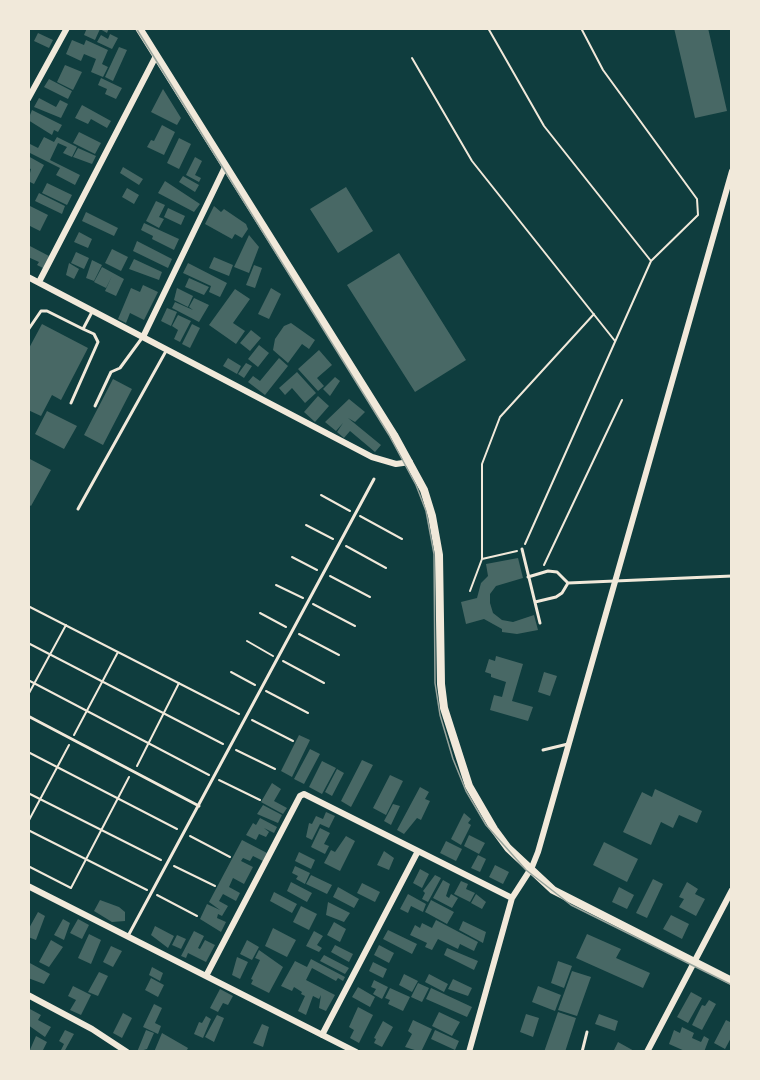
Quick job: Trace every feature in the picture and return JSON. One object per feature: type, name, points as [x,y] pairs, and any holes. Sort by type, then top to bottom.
[{"type":"main road","points":[[139,28],[410,462],[429,502],[438,543],[441,684],[450,733],[469,786],[480,806],[508,848],[530,870],[572,902],[732,981]]},
{"type":"street","points":[[28,99],[67,28]]},
{"type":"street","points":[[39,282],[156,56]]},
{"type":"street","points":[[143,337],[225,167]]},
{"type":"street","points":[[469,1052],[512,898],[530,870],[538,852],[732,171]]},
{"type":"street","points":[[28,277],[372,457],[396,464],[410,462]]},
{"type":"street","points":[[206,976],[300,796],[304,794],[512,898]]},
{"type":"street","points":[[322,1035],[418,851]]},
{"type":"street","points":[[28,885],[356,1052]]},
{"type":"street","points":[[647,1052],[732,890]]},
{"type":"street","points":[[28,995],[92,1029],[127,1052]]},
{"type":"lane","points":[[28,330],[41,311],[47,311],[94,334],[98,342],[71,403]]},
{"type":"lane","points":[[83,329],[93,311]]},
{"type":"lane","points":[[95,406],[111,372],[120,368],[143,337]]},
{"type":"lane","points":[[78,509],[166,350]]},
{"type":"lane","points":[[128,936],[374,479]]},
{"type":"lane","points":[[522,549],[540,623]]},
{"type":"lane","points":[[528,577],[540,573],[556,572],[568,583],[732,576]]},
{"type":"lane","points":[[535,602],[556,597],[562,593],[568,583]]},
{"type":"lane","points":[[28,716],[199,806]]},
{"type":"lane","points":[[543,750],[568,744]]},
{"type":"lane","points":[[582,1052],[587,1032]]},
{"type":"path","points":[[488,28],[544,126],[651,261]]},
{"type":"path","points":[[482,559],[522,549],[651,261],[698,215],[697,199],[603,70],[581,28]]},
{"type":"path","points":[[412,58],[472,161],[615,341]]},
{"type":"path","points":[[471,591],[482,559],[482,464],[500,417],[594,314]]},
{"type":"path","points":[[540,573],[622,400]]},
{"type":"path","points":[[292,557],[370,597]]},
{"type":"path","points":[[276,585],[355,626]]},
{"type":"path","points":[[28,606],[292,741]]},
{"type":"path","points":[[28,695],[66,625]]},
{"type":"path","points":[[247,641],[324,683]]},
{"type":"path","points":[[28,643],[275,769]]},
{"type":"path","points":[[231,672],[308,713]]},
{"type":"path","points":[[28,680],[260,800]]},
{"type":"path","points":[[28,866],[71,888],[179,683]]},
{"type":"path","points":[[28,752],[230,857]]},
{"type":"path","points":[[28,793],[215,886]]},
{"type":"path","points":[[28,830],[87,858],[197,916]]},
{"type":"building","points":[[87,28],[109,28],[107,33],[100,29],[95,40],[84,35]]},
{"type":"building","points":[[674,28],[708,28],[727,111],[695,118]]},
{"type":"building","points":[[38,33],[53,40],[49,48],[34,41]]},
{"type":"building","points":[[110,34],[118,38],[112,49],[97,42],[101,35],[108,39]]},
{"type":"building","points":[[72,40],[84,45],[86,40],[108,50],[102,64],[108,67],[103,77],[91,72],[96,59],[84,54],[81,61],[66,54]]},
{"type":"building","points":[[119,47],[127,50],[113,81],[105,77]]},
{"type":"building","points":[[65,65],[82,72],[73,90],[57,82]]},
{"type":"building","points":[[101,78],[122,88],[116,99],[105,94],[107,89],[98,85]]},
{"type":"building","points":[[49,79],[72,91],[68,99],[44,87]]},
{"type":"building","points":[[163,89],[181,118],[177,125],[151,112]]},
{"type":"building","points":[[39,98],[56,107],[60,100],[68,104],[61,118],[34,107]]},
{"type":"building","points":[[82,105],[111,121],[107,128],[91,119],[88,124],[75,118]]},
{"type":"building","points":[[32,110],[62,125],[58,132],[54,130],[52,135],[28,120]]},
{"type":"building","points":[[162,125],[175,132],[164,155],[147,147],[151,140],[154,141]]},
{"type":"building","points":[[79,132],[101,143],[95,154],[73,143]]},
{"type":"building","points":[[44,137],[54,142],[57,137],[77,147],[72,157],[63,153],[67,147],[58,143],[50,160],[80,175],[75,185],[56,175],[60,168],[28,152],[30,144],[38,148]]},
{"type":"building","points":[[179,138],[191,144],[179,169],[167,163]]},
{"type":"building","points":[[78,148],[96,156],[92,164],[73,157]]},
{"type":"building","points":[[28,156],[44,165],[34,184],[28,181],[31,169],[28,168]]},
{"type":"building","points":[[195,157],[202,161],[195,175],[201,178],[199,182],[186,175]]},
{"type":"building","points":[[123,167],[143,179],[139,185],[120,173]]},
{"type":"building","points":[[183,176],[199,185],[195,192],[179,182]]},
{"type":"building","points":[[165,181],[200,204],[194,212],[158,193]]},
{"type":"building","points":[[47,183],[72,195],[67,205],[42,193]]},
{"type":"building","points":[[346,187],[373,231],[338,253],[310,209]]},
{"type":"building","points":[[127,188],[139,195],[134,204],[122,197]]},
{"type":"building","points":[[39,193],[65,206],[62,214],[35,201]]},
{"type":"building","points":[[156,201],[165,205],[159,217],[164,219],[159,228],[146,221]]},
{"type":"building","points":[[28,205],[48,215],[40,231],[28,225]]},
{"type":"building","points":[[214,206],[221,212],[224,209],[246,224],[248,229],[242,238],[235,234],[232,239],[205,224]]},
{"type":"building","points":[[168,208],[185,216],[181,225],[164,217]]},
{"type":"building","points":[[86,212],[118,228],[114,236],[82,221]]},
{"type":"building","points":[[144,223],[179,239],[174,250],[152,239],[153,236],[141,230]]},
{"type":"building","points":[[79,232],[92,239],[88,248],[74,242]]},
{"type":"building","points":[[249,235],[259,247],[249,273],[234,267]]},
{"type":"building","points":[[137,241],[172,259],[168,268],[133,251]]},
{"type":"building","points":[[28,245],[49,256],[43,268],[37,265],[39,262],[28,257]]},
{"type":"building","points":[[112,249],[128,257],[121,271],[105,263]]},
{"type":"building","points":[[76,252],[89,258],[84,269],[71,263]]},
{"type":"building","points":[[399,253],[466,360],[415,392],[347,285]]},
{"type":"building","points":[[214,257],[233,265],[229,276],[209,268]]},
{"type":"building","points":[[134,259],[162,272],[159,280],[129,269]]},
{"type":"building","points":[[92,260],[102,265],[94,281],[86,278]]},
{"type":"building","points":[[69,263],[79,269],[74,279],[66,275]]},
{"type":"building","points":[[188,263],[227,283],[220,297],[209,292],[211,286],[183,273]]},
{"type":"building","points":[[254,265],[262,268],[255,288],[246,285]]},
{"type":"building","points":[[102,267],[124,279],[116,296],[105,291],[112,276],[106,288],[94,282]]},
{"type":"building","points":[[189,278],[209,287],[204,295],[185,287]]},
{"type":"building","points":[[143,285],[158,292],[144,320],[130,313],[126,323],[118,319],[131,288],[140,292]]},
{"type":"building","points":[[177,288],[193,296],[188,307],[174,300]]},
{"type":"building","points":[[271,288],[281,294],[269,319],[258,314]]},
{"type":"building","points":[[235,289],[250,299],[233,323],[245,331],[236,344],[209,325]]},
{"type":"building","points":[[194,298],[209,305],[199,322],[172,308],[175,302],[193,310],[189,307]]},
{"type":"building","points":[[167,308],[177,312],[171,326],[161,321]]},
{"type":"building","points":[[178,315],[191,321],[180,342],[174,339],[178,330],[172,326]]},
{"type":"building","points":[[291,323],[315,340],[309,349],[302,344],[288,363],[273,350],[275,339],[284,326]]},
{"type":"building","points":[[42,324],[88,348],[61,400],[52,395],[41,416],[28,410],[28,350]]},
{"type":"building","points":[[192,324],[200,328],[190,348],[182,344]]},
{"type":"building","points":[[251,330],[261,338],[250,351],[240,343]]},
{"type":"building","points":[[259,345],[269,353],[258,367],[248,359]]},
{"type":"building","points":[[319,350],[332,365],[317,378],[324,386],[318,391],[298,369]]},
{"type":"building","points":[[228,358],[241,366],[237,374],[223,366]]},
{"type":"building","points":[[279,358],[288,366],[265,395],[248,382],[253,376],[260,381]]},
{"type":"building","points":[[246,363],[252,366],[244,378],[238,374]]},
{"type":"building","points":[[297,372],[316,393],[305,403],[292,388],[285,395],[279,388]]},
{"type":"building","points":[[335,377],[340,381],[330,396],[323,389]]},
{"type":"building","points":[[113,379],[132,389],[103,445],[84,435]]},
{"type":"building","points":[[318,396],[329,406],[315,422],[304,412]]},
{"type":"building","points":[[349,399],[365,412],[355,422],[348,418],[381,445],[375,452],[350,431],[344,438],[337,432],[343,423],[336,431],[325,422]]},
{"type":"building","points":[[47,411],[77,426],[64,449],[35,434]]},
{"type":"building","points":[[28,458],[51,470],[31,506],[28,504]]},
{"type":"building","points":[[518,558],[523,578],[496,586],[490,594],[490,603],[493,613],[502,620],[513,622],[534,615],[538,630],[517,634],[502,632],[502,629],[484,619],[466,624],[461,602],[477,598],[481,583],[488,576],[486,564]]},
{"type":"building","points":[[496,656],[523,664],[512,701],[533,707],[528,721],[490,710],[494,695],[502,697],[506,682],[491,677],[491,674],[485,672],[489,659],[495,661]]},
{"type":"building","points":[[544,672],[557,676],[550,696],[538,692]]},
{"type":"building","points":[[299,735],[310,740],[292,777],[281,771]]},
{"type":"building","points":[[310,749],[320,754],[304,784],[294,779]]},
{"type":"building","points":[[362,760],[373,765],[351,807],[341,801]]},
{"type":"building","points":[[322,761],[336,768],[322,794],[309,787]]},
{"type":"building","points":[[337,769],[344,773],[332,796],[325,792]]},
{"type":"building","points":[[390,775],[403,781],[386,815],[373,808]]},
{"type":"building","points":[[272,783],[281,789],[274,801],[287,808],[283,814],[261,802]]},
{"type":"building","points":[[420,787],[429,792],[425,799],[430,801],[421,820],[417,818],[404,834],[397,830]]},
{"type":"building","points":[[655,789],[702,811],[697,823],[679,815],[673,828],[661,822],[651,845],[623,832],[642,792],[652,797]]},
{"type":"building","points":[[393,804],[400,806],[391,825],[384,821]]},
{"type":"building","points":[[263,805],[282,815],[278,823],[257,814]]},
{"type":"building","points":[[326,812],[335,816],[329,828],[320,824],[312,840],[306,837],[309,823],[312,824],[316,816],[323,819]]},
{"type":"building","points":[[464,813],[471,819],[468,823],[471,825],[461,845],[451,839]]},
{"type":"building","points":[[260,818],[277,827],[274,833],[264,828],[269,832],[266,837],[259,834],[256,840],[246,835],[253,823],[256,825]]},
{"type":"building","points":[[320,828],[330,833],[324,844],[329,846],[325,854],[311,847]]},
{"type":"building","points":[[469,835],[485,843],[479,854],[464,846]]},
{"type":"building","points":[[346,836],[355,841],[340,871],[324,863],[331,850],[335,852]]},
{"type":"building","points":[[242,840],[267,853],[263,861],[253,856],[250,861],[243,858],[241,861],[253,867],[244,884],[233,878],[229,887],[240,893],[236,901],[223,894],[219,901],[228,906],[222,916],[218,914],[217,918],[226,922],[221,932],[200,919],[207,904],[220,910],[209,902]]},
{"type":"building","points":[[446,841],[462,849],[456,861],[440,853]]},
{"type":"building","points":[[604,842],[638,859],[627,882],[593,865]]},
{"type":"building","points":[[384,851],[394,858],[389,870],[377,865]]},
{"type":"building","points":[[299,852],[315,860],[311,869],[295,861]]},
{"type":"building","points":[[478,855],[486,859],[480,872],[471,868]]},
{"type":"building","points":[[495,865],[509,872],[503,884],[489,877]]},
{"type":"building","points":[[295,866],[310,873],[305,884],[296,879],[298,876],[292,873]]},
{"type":"building","points":[[420,869],[429,874],[422,888],[413,883]]},
{"type":"building","points":[[311,875],[332,885],[327,894],[306,884]]},
{"type":"building","points":[[435,875],[441,878],[428,902],[422,899],[425,893],[423,891]]},
{"type":"building","points":[[653,879],[663,884],[647,918],[636,913]]},
{"type":"building","points":[[443,880],[450,884],[446,896],[449,898],[451,894],[458,898],[452,908],[433,898]]},
{"type":"building","points":[[461,881],[468,884],[466,889],[475,893],[470,902],[454,894]]},
{"type":"building","points":[[291,882],[312,893],[307,902],[287,891]]},
{"type":"building","points":[[687,882],[698,889],[695,894],[705,899],[696,916],[679,907],[684,899],[679,897]]},
{"type":"building","points":[[362,883],[380,892],[375,902],[357,893]]},
{"type":"building","points":[[338,887],[359,899],[354,908],[333,897]]},
{"type":"building","points":[[619,887],[634,895],[627,909],[612,902]]},
{"type":"building","points":[[274,892],[297,904],[292,913],[270,901]]},
{"type":"building","points":[[408,894],[426,904],[423,912],[411,906],[408,913],[400,909]]},
{"type":"building","points":[[476,894],[486,902],[482,909],[471,903]]},
{"type":"building","points":[[100,900],[119,907],[125,912],[125,921],[112,922],[94,911]]},
{"type":"building","points":[[431,900],[454,912],[447,924],[425,912]]},
{"type":"building","points":[[328,902],[350,913],[344,922],[326,915]]},
{"type":"building","points":[[301,906],[317,914],[309,930],[293,922]]},
{"type":"building","points":[[38,912],[45,916],[36,940],[28,937],[28,930]]},
{"type":"building","points":[[671,915],[689,924],[682,939],[663,929]]},
{"type":"building","points":[[63,919],[70,923],[64,940],[54,935]]},
{"type":"building","points":[[78,919],[89,925],[82,939],[70,933]]},
{"type":"building","points":[[436,920],[478,942],[474,951],[460,944],[458,949],[438,939],[432,950],[425,947],[427,943],[410,935],[415,925],[420,928],[422,923],[432,928]]},
{"type":"building","points":[[463,921],[486,932],[483,943],[459,930]]},
{"type":"building","points":[[334,922],[346,929],[340,942],[327,935]]},
{"type":"building","points":[[155,926],[174,936],[168,948],[151,935]]},
{"type":"building","points":[[273,928],[296,940],[287,957],[265,946]]},
{"type":"building","points":[[388,930],[417,944],[412,954],[383,939]]},
{"type":"building","points":[[194,931],[204,936],[198,948],[200,949],[205,940],[215,945],[206,962],[188,953],[186,958],[181,956]]},
{"type":"building","points":[[314,931],[323,936],[317,945],[322,948],[319,952],[306,946]]},
{"type":"building","points":[[89,934],[101,940],[91,964],[78,958]]},
{"type":"building","points":[[587,934],[621,949],[616,958],[650,973],[643,988],[576,958]]},
{"type":"building","points":[[177,935],[186,939],[181,949],[172,945]]},
{"type":"building","points":[[51,940],[63,947],[49,967],[39,962]]},
{"type":"building","points":[[247,940],[259,947],[252,960],[240,954]]},
{"type":"building","points":[[335,945],[353,954],[349,962],[331,952]]},
{"type":"building","points":[[379,945],[394,953],[389,963],[374,955]]},
{"type":"building","points":[[111,946],[122,951],[113,967],[103,962]]},
{"type":"building","points":[[447,948],[478,961],[474,970],[444,955]]},
{"type":"building","points":[[259,950],[283,967],[269,993],[251,984],[260,960],[255,958]]},
{"type":"building","points":[[324,955],[349,968],[345,974],[320,961]]},
{"type":"building","points":[[237,957],[248,962],[240,979],[232,975]]},
{"type":"building","points":[[311,959],[345,977],[343,981],[338,978],[336,981],[312,968],[306,980],[335,995],[326,1011],[319,1008],[321,995],[319,999],[313,996],[306,1015],[298,1011],[305,996],[301,994],[302,992],[294,987],[292,991],[281,986],[295,961],[307,967]]},
{"type":"building","points":[[558,961],[572,966],[564,988],[551,983]]},
{"type":"building","points":[[28,962],[50,974],[44,984],[28,978]]},
{"type":"building","points":[[373,962],[387,969],[383,978],[369,971]]},
{"type":"building","points":[[152,967],[163,973],[160,981],[149,975]]},
{"type":"building","points":[[572,971],[591,977],[577,1016],[558,1010]]},
{"type":"building","points":[[99,972],[108,976],[98,996],[88,992]]},
{"type":"building","points":[[404,974],[418,981],[412,992],[399,985]]},
{"type":"building","points":[[429,974],[448,984],[444,992],[425,982]]},
{"type":"building","points":[[151,978],[164,985],[158,997],[145,990]]},
{"type":"building","points":[[453,979],[472,988],[468,996],[448,989]]},
{"type":"building","points":[[374,980],[388,987],[382,999],[373,994],[376,989],[371,987]]},
{"type":"building","points":[[418,983],[429,988],[422,1002],[411,997]]},
{"type":"building","points":[[73,986],[91,995],[81,1015],[70,1010],[76,1000],[68,996]]},
{"type":"building","points":[[538,986],[561,995],[555,1011],[532,1002]]},
{"type":"building","points":[[358,987],[375,997],[370,1007],[352,997]]},
{"type":"building","points":[[390,988],[410,997],[403,1011],[388,1004],[390,1000],[385,998]]},
{"type":"building","points":[[431,988],[472,1007],[467,1017],[426,999]]},
{"type":"building","points":[[220,989],[233,996],[228,1005],[223,1003],[218,1012],[210,1008]]},
{"type":"building","points":[[691,992],[702,998],[688,1023],[677,1017]]},
{"type":"building","points":[[709,1000],[716,1004],[702,1030],[692,1025],[702,1005],[705,1006]]},
{"type":"building","points":[[154,1004],[162,1008],[155,1023],[161,1026],[158,1034],[143,1027]]},
{"type":"building","points":[[358,1007],[373,1015],[359,1043],[350,1038],[354,1030],[349,1027]]},
{"type":"building","points":[[28,1008],[41,1015],[38,1020],[51,1027],[45,1037],[28,1025]]},
{"type":"building","points":[[439,1012],[460,1022],[452,1036],[432,1026]]},
{"type":"building","points":[[558,1012],[576,1018],[565,1052],[544,1052]]},
{"type":"building","points":[[123,1013],[132,1018],[122,1038],[113,1033]]},
{"type":"building","points":[[526,1014],[539,1018],[533,1037],[520,1032]]},
{"type":"building","points":[[599,1014],[618,1021],[615,1031],[595,1024]]},
{"type":"building","points":[[217,1015],[224,1018],[214,1042],[205,1037]]},
{"type":"building","points":[[206,1016],[211,1019],[203,1038],[194,1034],[199,1022],[202,1023]]},
{"type":"building","points":[[413,1020],[432,1029],[421,1052],[405,1047],[412,1034],[408,1031]]},
{"type":"building","points":[[726,1020],[732,1023],[732,1036],[725,1049],[714,1043]]},
{"type":"building","points":[[383,1021],[393,1027],[382,1047],[374,1043],[376,1039],[374,1038]]},
{"type":"building","points":[[262,1024],[269,1027],[263,1047],[253,1043]]},
{"type":"building","points":[[682,1027],[694,1033],[692,1038],[701,1042],[704,1036],[709,1039],[704,1052],[687,1052],[669,1044],[674,1030],[680,1033]]},
{"type":"building","points":[[65,1030],[74,1034],[64,1052],[61,1050],[64,1044],[59,1041]]},
{"type":"building","points":[[146,1030],[154,1033],[147,1049],[137,1052]]},
{"type":"building","points":[[435,1030],[459,1041],[455,1050],[431,1039]]},
{"type":"building","points":[[162,1033],[188,1048],[186,1052],[154,1052]]},
{"type":"building","points":[[36,1036],[47,1042],[42,1052],[29,1052]]},
{"type":"building","points":[[618,1042],[636,1052],[613,1052]]},
{"type":"tram line","points":[[136,28],[389,435],[416,485],[426,511],[434,554],[435,683],[440,715],[453,759],[466,791],[486,825],[526,870],[571,905],[732,985]]}]
